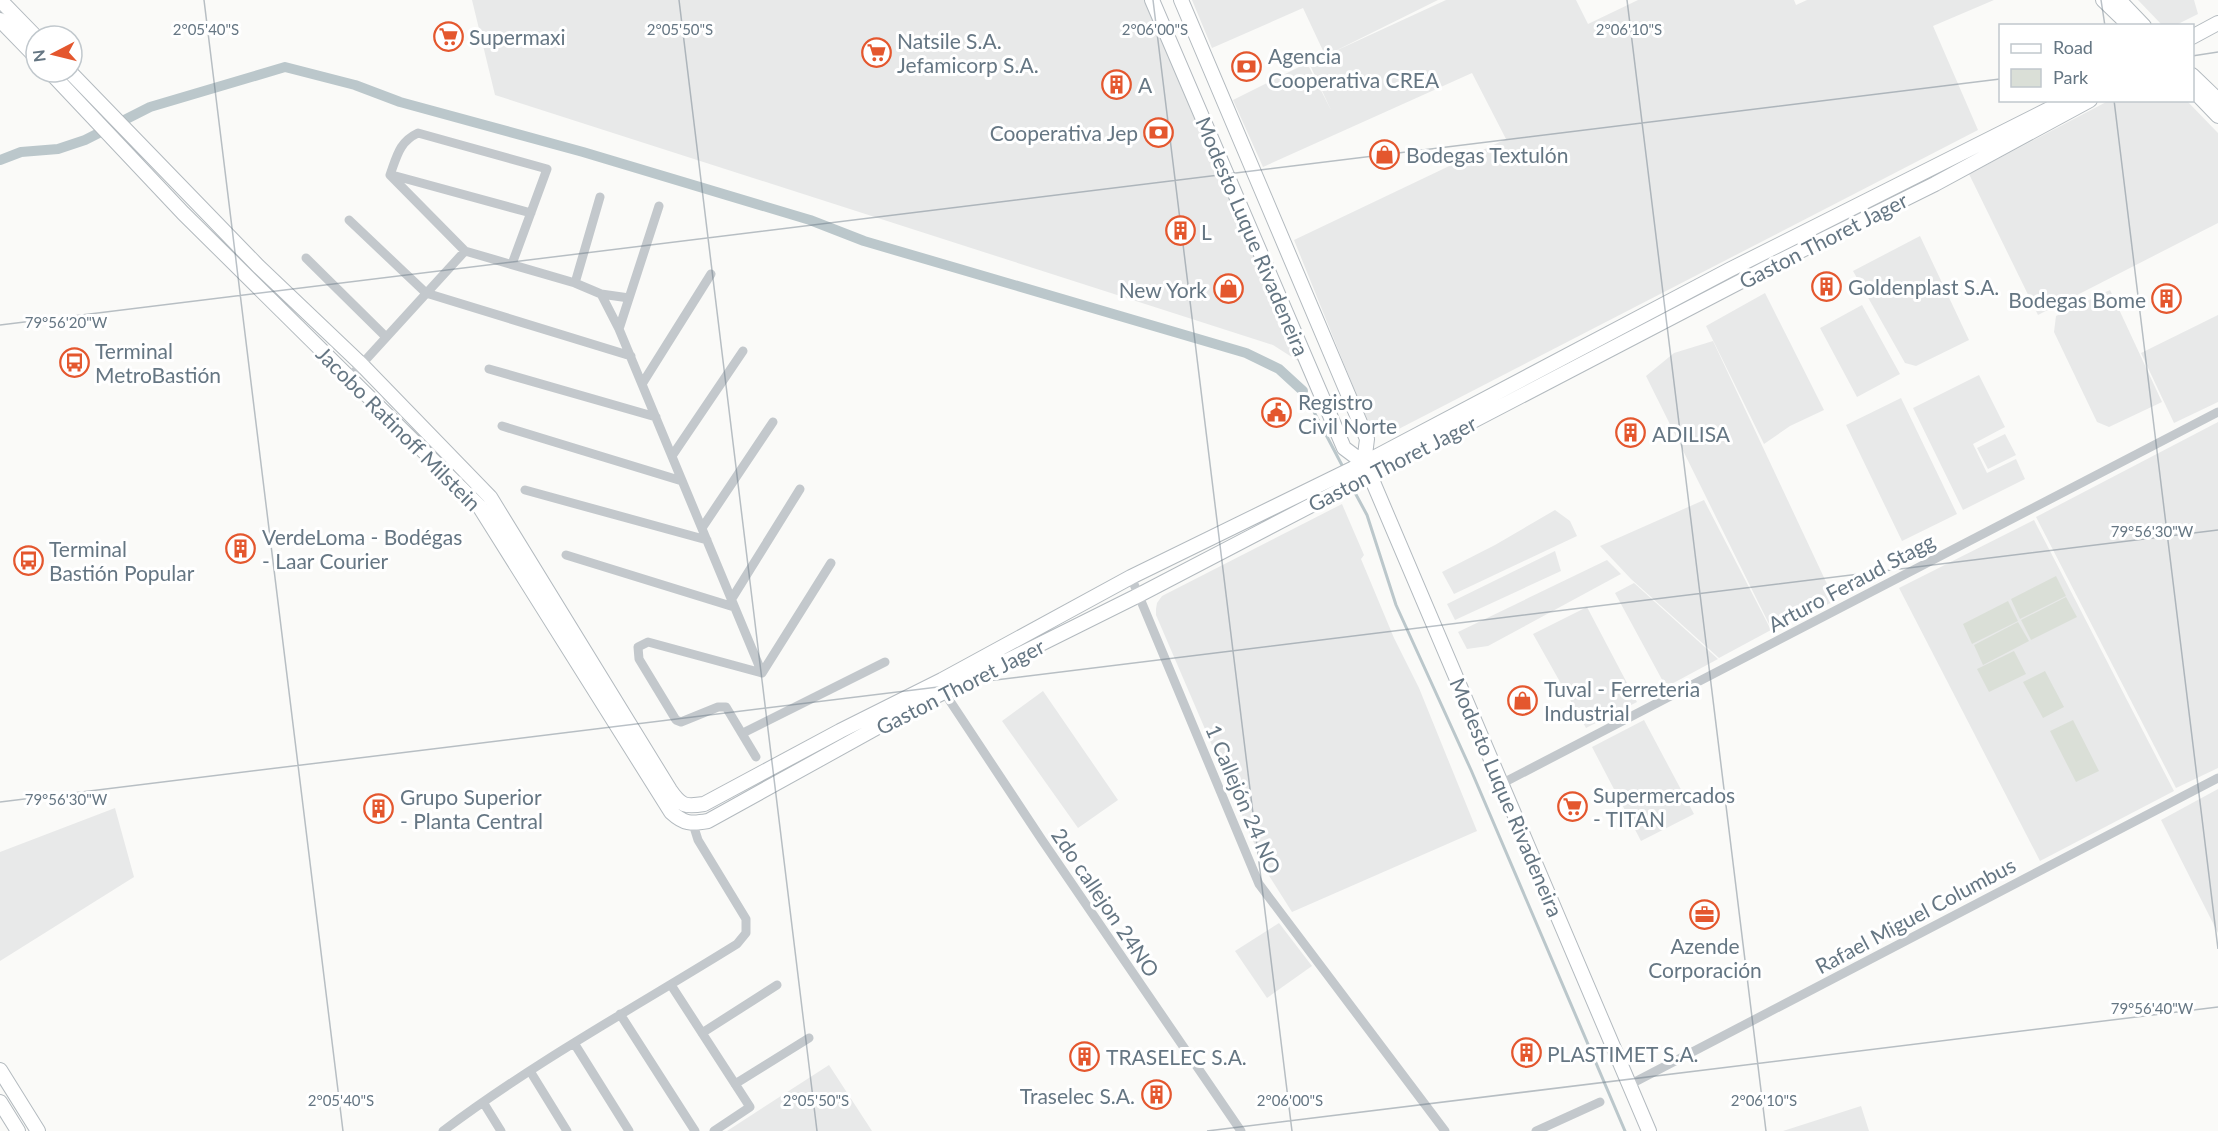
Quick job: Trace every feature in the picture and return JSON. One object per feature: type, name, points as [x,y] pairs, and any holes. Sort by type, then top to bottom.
[{"type":"street","points":[[0,0],[24,25]]},
{"type":"street","name":"Modesto Luque Rivadeneira","points":[[1152,0],[1344,448],[1367,469]]},
{"type":"street","name":"Modesto Luque Rivadeneira","points":[[1181,0],[1366,439],[1367,469],[1649,1131]]},
{"type":"street","points":[[2103,0],[2128,24]]},
{"type":"street","points":[[2119,0],[2142,24]]},
{"type":"street","points":[[0,20],[24,45]]},
{"type":"street","points":[[2194,36],[2218,23]]},
{"type":"street","points":[[2194,45],[2218,33]]},
{"type":"street","points":[[2194,76],[2218,100]]},
{"type":"street","name":"Jacobo Ratinoff Milstein","points":[[61,84],[183,213],[479,506],[678,802],[688,807]]},
{"type":"street","name":"Jacobo Ratinoff Milstein","points":[[82,84],[258,266],[362,364],[490,497],[671,812],[681,822],[693,824]]},
{"type":"street","points":[[2194,90],[2218,116]]},
{"type":"street","name":"Gaston Thoret Jager","points":[[693,824],[708,821],[944,692],[1139,595],[1730,270],[2063,102]]},
{"type":"street","name":"Gaston Thoret Jager","points":[[688,807],[704,804],[840,731],[942,681],[1131,577],[1367,469],[1935,184],[2086,102]]},
{"type":"street","points":[[390,175],[400,146],[408,138],[418,133],[547,169],[512,264]]},
{"type":"street","points":[[390,175],[531,213]]},
{"type":"street","points":[[390,175],[465,251],[575,283],[601,294],[629,298]]},
{"type":"street","points":[[575,283],[600,197]]},
{"type":"street","points":[[619,329],[659,206]]},
{"type":"street","points":[[349,220],[426,293],[631,356]]},
{"type":"street","points":[[350,377],[465,251]]},
{"type":"street","points":[[306,258],[386,337]]},
{"type":"street","points":[[642,384],[711,274]]},
{"type":"street","points":[[601,294],[631,356],[762,673]]},
{"type":"street","points":[[672,456],[743,351]]},
{"type":"street","points":[[489,369],[656,417]]},
{"type":"street","name":"Arturo Feraud Stagg","points":[[1501,784],[2218,412]]},
{"type":"street","points":[[702,528],[772,422]]},
{"type":"street","points":[[502,426],[682,481]]},
{"type":"street","points":[[733,603],[800,489]]},
{"type":"street","points":[[525,490],[707,540]]},
{"type":"street","points":[[566,555],[733,603]]},
{"type":"street","points":[[762,673],[831,563]]},
{"type":"street","name":"1 Callejón 24 NO","points":[[1131,577],[1258,884],[1445,1131]]},
{"type":"street","points":[[756,757],[726,707],[718,707],[681,722],[676,720],[639,659],[638,647],[648,642],[762,673]]},
{"type":"street","points":[[743,733],[885,662]]},
{"type":"street","name":"2do callejon 24NO","points":[[944,692],[1241,1131]]},
{"type":"street","points":[[840,731],[848,745]]},
{"type":"street","name":"Rafael Miguel Columbus","points":[[1629,1085],[2218,778]]},
{"type":"street","points":[[443,1131],[574,1043],[737,944],[746,933],[746,919],[698,840],[693,824]]},
{"type":"street","points":[[671,985],[750,1107],[714,1131]]},
{"type":"street","points":[[702,1033],[777,985]]},
{"type":"street","points":[[620,1014],[695,1131]]},
{"type":"street","points":[[735,1084],[809,1038]]},
{"type":"street","points":[[574,1043],[629,1131]]},
{"type":"street","points":[[0,1070],[38,1131]]},
{"type":"street","points":[[530,1071],[567,1131]]},
{"type":"street","points":[[0,1102],[18,1131]]},
{"type":"street","points":[[483,1102],[501,1131]]},
{"type":"street","points":[[1536,1131],[1600,1102]]},
{"type":"shaded area","points":[[472,0],[1144,0],[1298,361],[1273,345],[495,95]]},
{"type":"shaded area","points":[[1192,0],[1438,0],[1331,53],[1446,0],[1576,0],[1588,24],[1638,0],[1794,0],[1796,5],[1807,0],[1994,0],[1933,26],[1978,130],[1389,434],[1369,426],[1294,240],[1506,139],[1472,73],[1263,167],[1233,100],[1307,63],[1331,110],[1309,63],[1325,55],[1303,8],[1212,48]]},
{"type":"shaded area","points":[[2138,0],[2194,0],[2198,14],[2178,24],[2161,24]]},
{"type":"shaded area","points":[[2106,102],[2188,102],[2218,133],[2218,223],[2038,315],[1969,174]]},
{"type":"shaded area","points":[[1920,236],[1969,340],[1916,366],[1905,363],[1853,271]]},
{"type":"shaded area","points":[[2110,290],[2162,402],[2109,427],[2097,422],[2054,332],[2056,316]]},
{"type":"shaded area","points":[[1765,293],[1824,410],[1790,426],[1764,444],[1706,326]]},
{"type":"shaded area","points":[[1862,305],[1900,374],[1857,397],[1820,328]]},
{"type":"shaded area","points":[[2218,315],[2218,402],[2174,423],[2141,353]]},
{"type":"shaded area","points":[[1713,341],[1835,601],[1772,630],[1646,376],[1674,353]]},
{"type":"shaded area","points":[[1979,375],[2005,427],[1973,444],[1987,473],[2016,459],[2025,479],[1963,510],[1913,408]]},
{"type":"shaded area","points":[[1901,398],[1957,514],[1902,541],[1846,425]]},
{"type":"shaded area","points":[[2218,422],[2218,768],[2176,788],[2036,517]]},
{"type":"shaded area","points":[[2005,434],[2016,455],[1988,469],[1977,448]]},
{"type":"shaded area","points":[[1704,500],[1771,630],[1719,658],[1631,579],[1600,546]]},
{"type":"shaded area","points":[[1342,504],[1364,555],[1361,559],[1394,638],[1419,688],[1477,831],[1292,912],[1266,871],[1156,615],[1156,609],[1162,596]]},
{"type":"shaded area","points":[[1555,510],[1570,521],[1577,536],[1454,594],[1442,572],[1495,545]]},
{"type":"shaded area","points":[[2034,520],[2174,791],[2040,861],[1899,588]]},
{"type":"shaded area","points":[[1555,551],[1561,571],[1455,620],[1447,604]]},
{"type":"shaded area","points":[[1607,560],[1621,574],[1488,646],[1467,649],[1458,632]]},
{"type":"shaded area","points":[[1634,583],[1718,659],[1666,687],[1615,593]]},
{"type":"shaded area","points":[[1587,607],[1637,702],[1586,728],[1533,634]]},
{"type":"shaded area","points":[[1043,691],[1118,800],[1078,828],[1002,721]]},
{"type":"shaded area","points":[[1644,720],[1694,814],[1641,841],[1592,747]]},
{"type":"shaded area","points":[[2218,789],[2218,933],[2161,820]]},
{"type":"shaded area","points":[[115,808],[134,877],[0,961],[0,852]]},
{"type":"shaded area","points":[[1279,923],[1312,966],[1267,998],[1235,951]]},
{"type":"shaded area","points":[[829,1065],[872,1131],[727,1131]]},
{"type":"shaded area","points":[[1861,1106],[1869,1131],[1783,1131]]},
{"type":"green space","points":[[2056,576],[2066,596],[2020,619],[2011,599]]},
{"type":"green space","points":[[2066,597],[2077,617],[2031,640],[2021,620]]},
{"type":"green space","points":[[2008,601],[2018,621],[1972,644],[1963,624]]},
{"type":"green space","points":[[2018,622],[2029,641],[1983,665],[1974,645]]},
{"type":"green space","points":[[2014,651],[2026,674],[1989,692],[1977,669]]},
{"type":"green space","points":[[2045,671],[2064,707],[2043,718],[2023,682]]},
{"type":"green space","points":[[2073,720],[2099,771],[2076,782],[2050,731]]},
{"type":"waterway","points":[[0,160],[21,152],[58,149],[85,140],[150,107],[285,67],[355,85],[400,102],[583,152],[810,220],[864,241],[1246,353],[1279,369],[1303,391]]},
{"type":"waterway","points":[[1303,391],[1344,469]]},
{"type":"waterway","points":[[1353,489],[1367,515],[1396,605],[1471,770],[1625,1131]]},
{"type":"place","name":"Supermaxi","points":[[448,36]]},
{"type":"place","name":"Natsile S.A. Jefamicorp S.A.","points":[[876,52]]},
{"type":"place","name":"Agencia Cooperativa CREA","points":[[1247,67]]},
{"type":"place","name":"A","points":[[1117,84]]},
{"type":"place","name":"Cooperativa Jep","points":[[1159,132]]},
{"type":"place","name":"Bodegas Textulón","points":[[1385,154]]},
{"type":"place","name":"L","points":[[1180,231]]},
{"type":"place","name":"Goldenplast S.A.","points":[[1827,286]]},
{"type":"place","name":"New York","points":[[1228,289]]},
{"type":"place","name":"Bodegas Bome","points":[[2167,299]]},
{"type":"place","name":"Terminal MetroBastión","points":[[74,362]]},
{"type":"place","name":"Registro Civil Norte","points":[[1277,413]]},
{"type":"place","name":"ADILISA","points":[[1631,433]]},
{"type":"place","name":"VerdeLoma - Bodégas - Laar Courier","points":[[241,548]]},
{"type":"place","name":"Terminal Bastión Popular","points":[[28,560]]},
{"type":"place","name":"Tuval - Ferreteria Industrial","points":[[1523,700]]},
{"type":"place","name":"Supermercados - TITAN","points":[[1572,806]]},
{"type":"place","name":"Grupo Superior - Planta Central","points":[[379,808]]},
{"type":"place","name":"Azende Corporación","points":[[1705,914]]},
{"type":"place","name":"PLASTIMET S.A.","points":[[1526,1053]]},
{"type":"place","name":"TRASELEC S.A.","points":[[1085,1056]]},
{"type":"place","name":"Traselec S.A.","points":[[1156,1095]]}]
